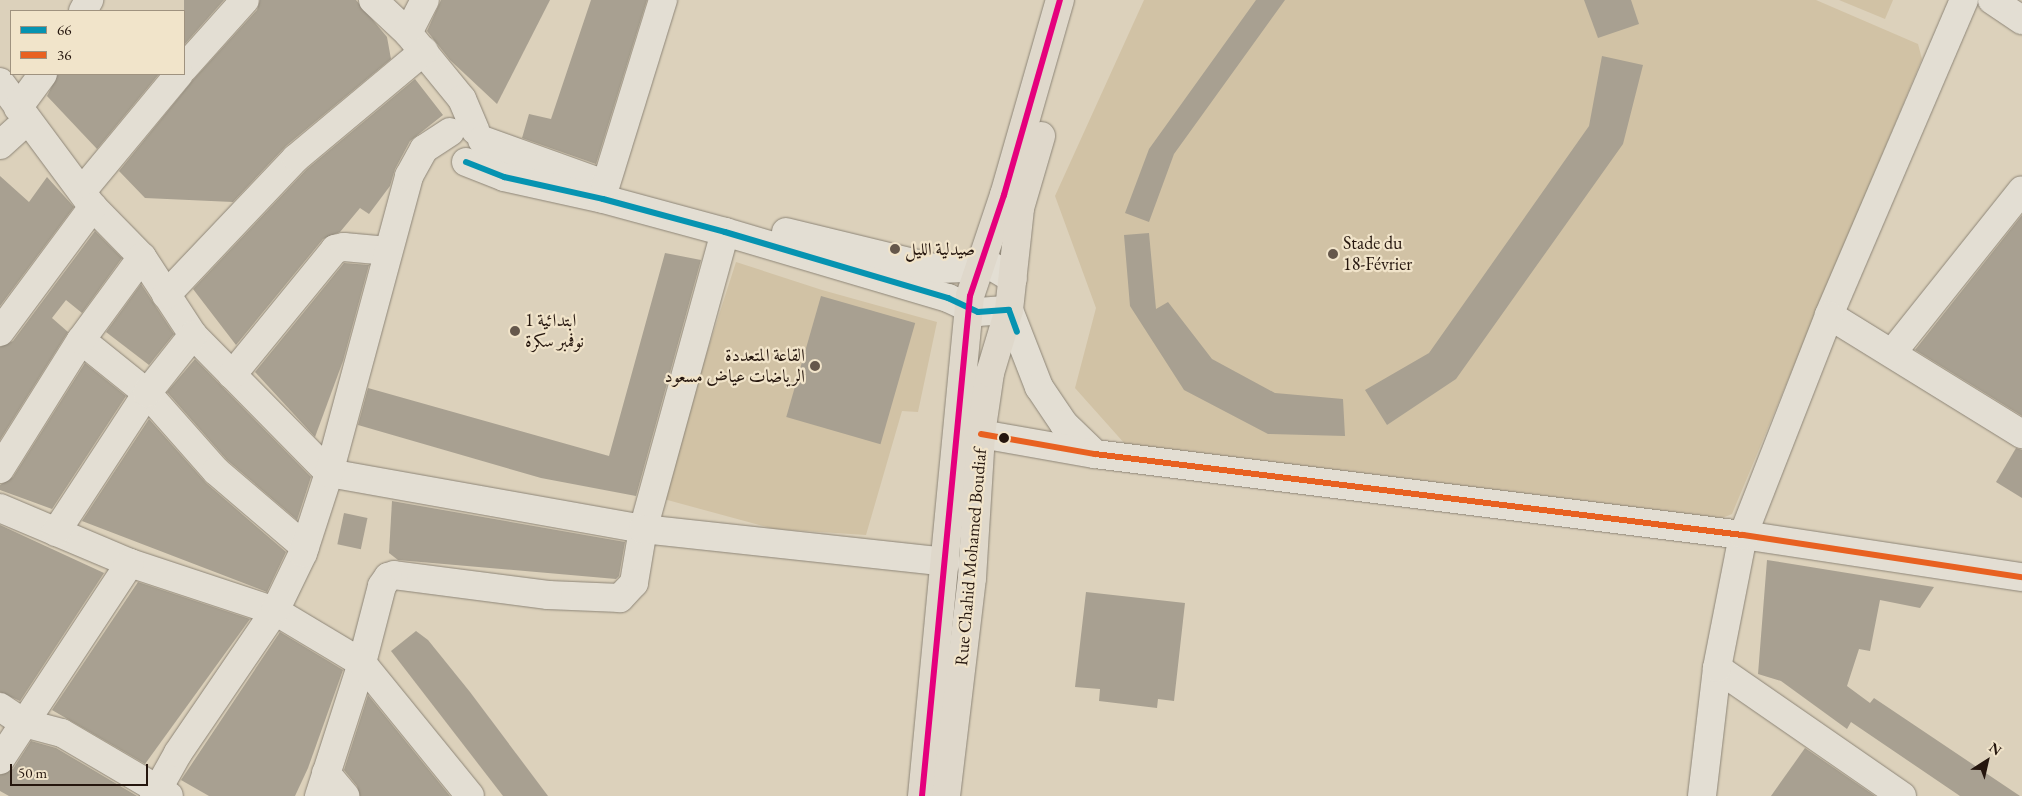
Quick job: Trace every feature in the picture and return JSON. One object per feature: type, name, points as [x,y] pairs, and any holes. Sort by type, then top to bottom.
[{"type":"main road","name":"Rue Chahid Mohamed Boudiaf","points":[[922,796],[946,562],[968,308],[978,266],[1004,196],[1060,0]]},
{"type":"main road","name":"Rue Chahid Mohamed Boudiaf","points":[[946,796],[973,568],[981,434],[992,366],[1009,310],[1020,208],[1080,0]]},
{"type":"street","points":[[185,67],[245,0]]},
{"type":"street","points":[[373,0],[416,42],[446,82],[466,104],[463,141]]},
{"type":"street","points":[[166,296],[296,158],[416,42],[425,0]]},
{"type":"street","points":[[606,184],[663,0]]},
{"type":"street","points":[[1702,796],[1717,668],[1743,535],[1829,315],[1964,0]]},
{"type":"street","points":[[1992,0],[2022,20]]},
{"type":"street","points":[[0,145],[22,115],[42,75]]},
{"type":"street","points":[[0,332],[88,199],[178,75]]},
{"type":"street","points":[[0,82],[22,115],[88,199],[142,257],[193,335],[329,473],[643,529],[946,562]]},
{"type":"street","points":[[463,141],[504,177],[603,199],[725,232],[948,298],[968,308],[985,313],[1009,310],[1043,394],[1064,424],[1095,454]]},
{"type":"street","points":[[0,707],[24,723],[62,733],[160,794],[178,753],[275,611],[305,547],[329,473],[409,176],[424,149],[463,141],[606,184],[729,218],[938,269],[978,266],[993,267],[1013,278]]},
{"type":"street","points":[[1892,353],[2022,190]]},
{"type":"street","points":[[345,796],[323,784],[362,663],[382,586],[391,576],[548,595],[620,598],[634,583],[643,529],[725,232]]},
{"type":"street","points":[[232,375],[335,249],[344,247],[388,251]]},
{"type":"street","points":[[0,469],[81,340],[142,257]]},
{"type":"street","points":[[1829,315],[2022,434]]},
{"type":"street","points":[[56,532],[147,393],[193,335]]},
{"type":"street","points":[[81,340],[147,393],[216,471],[305,547]]},
{"type":"street","points":[[981,434],[1095,454],[1743,535],[2022,577]]},
{"type":"street","points":[[0,508],[130,563],[275,611],[362,663],[470,796]]},
{"type":"street","points":[[0,760],[130,563]]},
{"type":"street","points":[[1717,668],[1902,796]]},
{"type":"shaded area","name":"Stade du 18-Février","points":[[1144,0],[1816,0],[1918,44],[1922,59],[1732,514],[1715,521],[1125,444],[1075,388],[1096,308],[1055,196]]},
{"type":"shaded area","points":[[1839,0],[1893,0],[1885,19]]},
{"type":"shaded area","name":"القاعة المتعددة الرياضات عياض مسعود","points":[[736,262],[822,290],[937,322],[918,412],[902,411],[866,535],[774,529],[660,498]]},
{"type":"building","points":[[184,0],[224,0],[185,44]]},
{"type":"building","points":[[260,0],[356,0],[387,37],[391,59],[286,146],[233,202],[145,198],[119,171],[193,80],[257,10]]},
{"type":"building","points":[[441,0],[550,0],[497,104],[450,60],[427,31]]},
{"type":"building","points":[[591,0],[647,0],[596,164],[522,138],[529,114],[551,119]]},
{"type":"building","points":[[1256,0],[1285,0],[1174,154],[1149,222],[1125,213],[1149,149]]},
{"type":"building","points":[[1584,0],[1631,0],[1639,24],[1598,38]]},
{"type":"building","points":[[1602,56],[1643,65],[1623,144],[1456,379],[1387,425],[1365,390],[1429,353],[1589,126]]},
{"type":"building","points":[[58,75],[158,75],[97,149],[47,96]]},
{"type":"building","points":[[415,79],[443,115],[410,141],[395,169],[390,186],[369,214],[360,208],[340,232],[323,239],[236,345],[193,289],[307,169]]},
{"type":"building","points":[[0,176],[29,202],[47,177],[74,207],[0,306]]},
{"type":"building","points":[[2022,215],[2022,416],[1915,350]]},
{"type":"building","points":[[95,231],[122,258],[82,313],[66,300],[52,318],[68,332],[0,440],[0,347],[13,341]]},
{"type":"building","points":[[1149,233],[1156,309],[1168,302],[1212,359],[1275,393],[1343,399],[1345,436],[1268,434],[1184,390],[1130,306],[1124,235]]},
{"type":"building","points":[[665,253],[701,260],[636,496],[541,478],[358,425],[368,388],[609,456]]},
{"type":"building","points":[[344,263],[369,265],[343,361],[315,437],[255,372]]},
{"type":"building","points":[[141,284],[174,334],[149,365],[106,332]]},
{"type":"building","points":[[821,296],[915,323],[880,444],[786,417]]},
{"type":"building","points":[[195,359],[311,477],[297,520],[227,460],[167,392]]},
{"type":"building","points":[[85,363],[126,396],[52,509],[0,490],[0,485],[13,477]]},
{"type":"building","points":[[149,419],[206,483],[286,552],[267,592],[82,521]]},
{"type":"building","points":[[2016,448],[2022,450],[2022,498],[1996,482]]},
{"type":"building","points":[[392,501],[625,542],[619,576],[616,579],[398,560],[389,553]]},
{"type":"building","points":[[344,513],[367,518],[361,549],[337,544]]},
{"type":"building","points":[[0,525],[104,573],[20,701],[0,692]]},
{"type":"building","points":[[1767,560],[1934,587],[1920,608],[1880,600],[1870,651],[1859,649],[1847,686],[1870,703],[1874,698],[2020,796],[1960,796],[1851,722],[1847,729],[1781,681],[1758,674]]},
{"type":"building","points":[[138,582],[250,619],[145,764],[52,710]]},
{"type":"building","points":[[1086,592],[1185,603],[1174,701],[1158,699],[1157,708],[1099,701],[1100,689],[1075,687]]},
{"type":"building","points":[[416,631],[428,640],[470,692],[548,796],[503,796],[391,651]]},
{"type":"building","points":[[280,632],[343,670],[308,768],[295,796],[209,796],[181,780]]},
{"type":"building","points":[[368,695],[450,796],[360,796],[357,786],[344,770]]},
{"type":"building","points":[[31,741],[56,748],[137,796],[9,796],[0,791],[0,775],[13,769]]},
{"type":"building","points":[[1805,748],[1875,796],[1771,796]]},
{"type":"transit line","points":[[922,796],[970,296],[1004,195],[1060,0]]},
{"type":"transit line","name":"66","points":[[466,162],[504,177],[603,199],[725,232],[948,298],[978,312],[1009,310],[1017,332]]},
{"type":"transit line","name":"36","points":[[981,434],[1095,454],[1743,535],[2022,577]]},
{"type":"place","name":"صيدلية الليل","points":[[895,249]]},
{"type":"place","name":"Stade du 18-Février","points":[[1333,254]]},
{"type":"place","name":"ابتدائية 1 نوفمبر سكرة","points":[[515,331]]},
{"type":"place","name":"القاعة المتعددة الرياضات عياض مسعود","points":[[815,366]]}]
